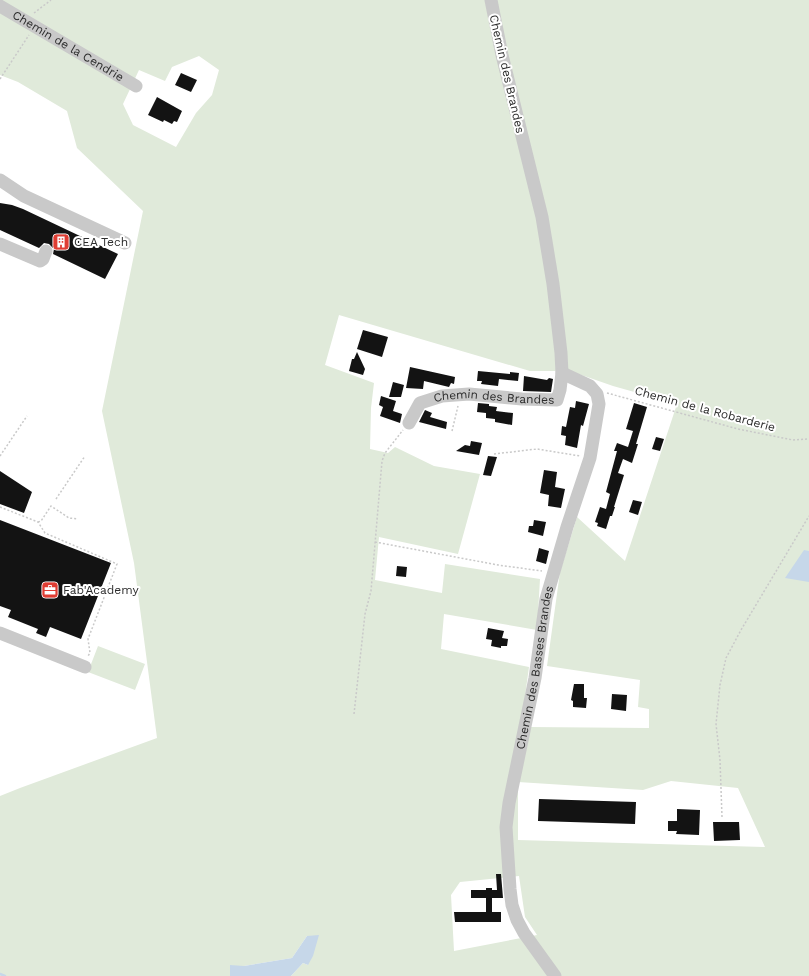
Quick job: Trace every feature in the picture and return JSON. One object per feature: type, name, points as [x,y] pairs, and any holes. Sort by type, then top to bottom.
[{"type":"street","name":"Chemin des Brandes","points":[[409,423],[420,403],[442,396],[469,394],[522,399],[557,400],[560,390],[562,373],[561,353],[553,284],[542,217],[502,54],[491,0]]},
{"type":"street","name":"Chemin de la Cendrie","points":[[0,6],[136,86]]},
{"type":"street","points":[[0,180],[24,196],[125,243]]},
{"type":"street","points":[[0,244],[40,261],[43,259],[46,251]]},
{"type":"street","points":[[562,373],[590,386],[597,394]]},
{"type":"street","name":"Chemin des Basses Brandes","points":[[555,976],[524,933],[517,920],[512,905],[506,827],[509,803],[535,678],[546,599],[567,527],[590,458],[599,404],[597,394]]},
{"type":"street","points":[[0,633],[85,667]]},
{"type":"path","points":[[0,79],[29,24],[51,0]]},
{"type":"path","name":"Chemin de la Robarderie","points":[[597,394],[609,392],[738,429],[768,436],[793,440],[809,440]]},
{"type":"path","points":[[452,431],[460,395]]},
{"type":"path","points":[[0,456],[27,416]]},
{"type":"path","points":[[354,714],[365,614],[371,591],[382,461],[385,453],[409,423]]},
{"type":"path","points":[[494,454],[537,449],[590,458]]},
{"type":"path","points":[[56,499],[85,456]]},
{"type":"path","points":[[38,522],[51,506],[69,518],[78,519]]},
{"type":"path","points":[[0,507],[38,522],[45,533],[117,564],[88,639],[90,653],[85,667]]},
{"type":"path","points":[[722,817],[720,760],[716,724],[720,685],[726,658],[809,516]]},
{"type":"path","points":[[375,542],[554,573]]},
{"type":"green space","points":[[0,0],[809,0],[809,976],[291,976],[303,963],[308,965],[307,936],[292,958],[244,966],[230,966],[230,976],[0,976],[0,796],[157,738],[134,563],[102,411],[143,211],[77,148],[67,111],[18,82],[0,75]],"holes":[[[199,56],[219,70],[212,95],[196,113],[176,147],[133,125],[123,104],[139,70],[165,81],[172,67]],[[339,315],[530,371],[570,371],[613,386],[677,404],[625,561],[577,517],[560,572],[547,666],[640,680],[638,707],[649,709],[649,728],[530,727],[521,725],[529,667],[441,649],[444,614],[537,630],[540,579],[445,564],[442,593],[375,580],[379,537],[458,554],[480,474],[434,466],[395,447],[388,453],[370,449],[371,408],[374,383],[325,365]],[[671,781],[738,788],[765,847],[518,840],[518,782],[643,790]],[[519,876],[525,917],[537,935],[454,951],[451,895],[460,882]]]},
{"type":"green space","points":[[98,646],[145,664],[135,690],[88,672]]},
{"type":"water","points":[[804,550],[809,551],[809,582],[785,578]]},
{"type":"water","points":[[319,935],[313,956],[308,965],[303,963],[291,976],[230,976],[230,965],[244,966],[292,958],[307,936]]},
{"type":"building","points":[[181,73],[197,80],[191,92],[175,85]]},
{"type":"building","points":[[157,97],[182,111],[177,122],[174,121],[172,124],[164,120],[163,122],[148,115]]},
{"type":"building","name":"CEA Tech","points":[[0,203],[23,209],[118,254],[105,279],[53,254],[54,249],[49,244],[44,243],[39,248],[0,230]]},
{"type":"building","points":[[363,330],[388,337],[382,357],[357,349]]},
{"type":"building","points":[[357,352],[365,369],[363,375],[349,371],[352,359],[354,359]]},
{"type":"building","points":[[410,367],[455,377],[454,384],[451,383],[449,387],[424,381],[423,389],[406,388]]},
{"type":"building","points":[[478,371],[510,374],[510,372],[519,373],[518,381],[499,379],[498,386],[481,384],[482,381],[477,381]]},
{"type":"building","points":[[524,376],[547,380],[549,378],[553,379],[551,392],[523,391]]},
{"type":"building","points":[[393,382],[404,385],[401,397],[389,397]]},
{"type":"building","points":[[381,396],[396,401],[393,411],[402,414],[400,423],[380,416],[383,407],[379,405]]},
{"type":"building","points":[[576,401],[589,404],[583,426],[581,425],[577,448],[565,445],[566,436],[561,435],[562,426],[566,427],[570,407],[575,408]]},
{"type":"building","points":[[478,403],[489,404],[489,406],[497,407],[496,411],[513,413],[512,425],[495,422],[495,419],[486,418],[486,413],[477,412]]},
{"type":"building","points":[[634,403],[647,407],[632,463],[623,459],[618,473],[624,475],[612,516],[610,516],[606,529],[597,526],[598,523],[595,522],[600,507],[606,509],[610,494],[606,492],[617,451],[614,451],[617,443],[628,447],[633,431],[626,429]]},
{"type":"building","points":[[425,410],[432,413],[430,417],[447,422],[446,429],[419,422]]},
{"type":"building","points":[[656,437],[664,439],[660,451],[652,449]]},
{"type":"building","points":[[471,441],[482,443],[479,455],[456,451],[465,445],[470,446]]},
{"type":"building","points":[[488,456],[497,457],[491,476],[483,475]]},
{"type":"building","points":[[544,470],[557,472],[555,487],[565,489],[561,508],[548,506],[549,495],[540,493]]},
{"type":"building","points":[[0,471],[32,492],[24,513],[0,504]]},
{"type":"building","points":[[633,500],[642,502],[638,515],[629,512]]},
{"type":"building","name":"Fab'Academy","points":[[0,520],[111,563],[81,639],[50,627],[46,637],[36,633],[38,629],[8,617],[11,610],[0,606]]},
{"type":"building","points":[[534,520],[546,522],[543,536],[528,532],[529,526],[533,526]]},
{"type":"building","points":[[539,548],[549,551],[546,564],[536,561]]},
{"type":"building","points":[[397,566],[407,567],[406,577],[396,576]]},
{"type":"building","points":[[488,628],[504,631],[502,638],[508,639],[507,646],[501,646],[501,648],[491,646],[492,640],[486,639]]},
{"type":"building","points":[[574,684],[584,684],[584,698],[587,698],[586,708],[573,707],[573,701],[571,700]]},
{"type":"building","points":[[612,694],[627,695],[626,711],[611,709]]},
{"type":"building","points":[[539,799],[636,802],[635,824],[538,821]]},
{"type":"building","points":[[677,809],[700,810],[699,835],[676,834],[677,831],[668,831],[668,821],[677,821]]},
{"type":"building","points":[[713,822],[739,822],[740,840],[714,841]]},
{"type":"building","points":[[496,874],[501,874],[503,898],[492,898],[492,912],[501,912],[501,922],[455,922],[454,912],[486,912],[486,898],[471,898],[471,890],[486,890],[486,888],[492,888],[492,890],[497,890]]},
{"type":"waterway","points":[[0,974],[5,976]]},
{"type":"place","name":"CEA Tech","points":[[61,242]]},
{"type":"place","name":"Fab'Academy","points":[[50,590]]}]
